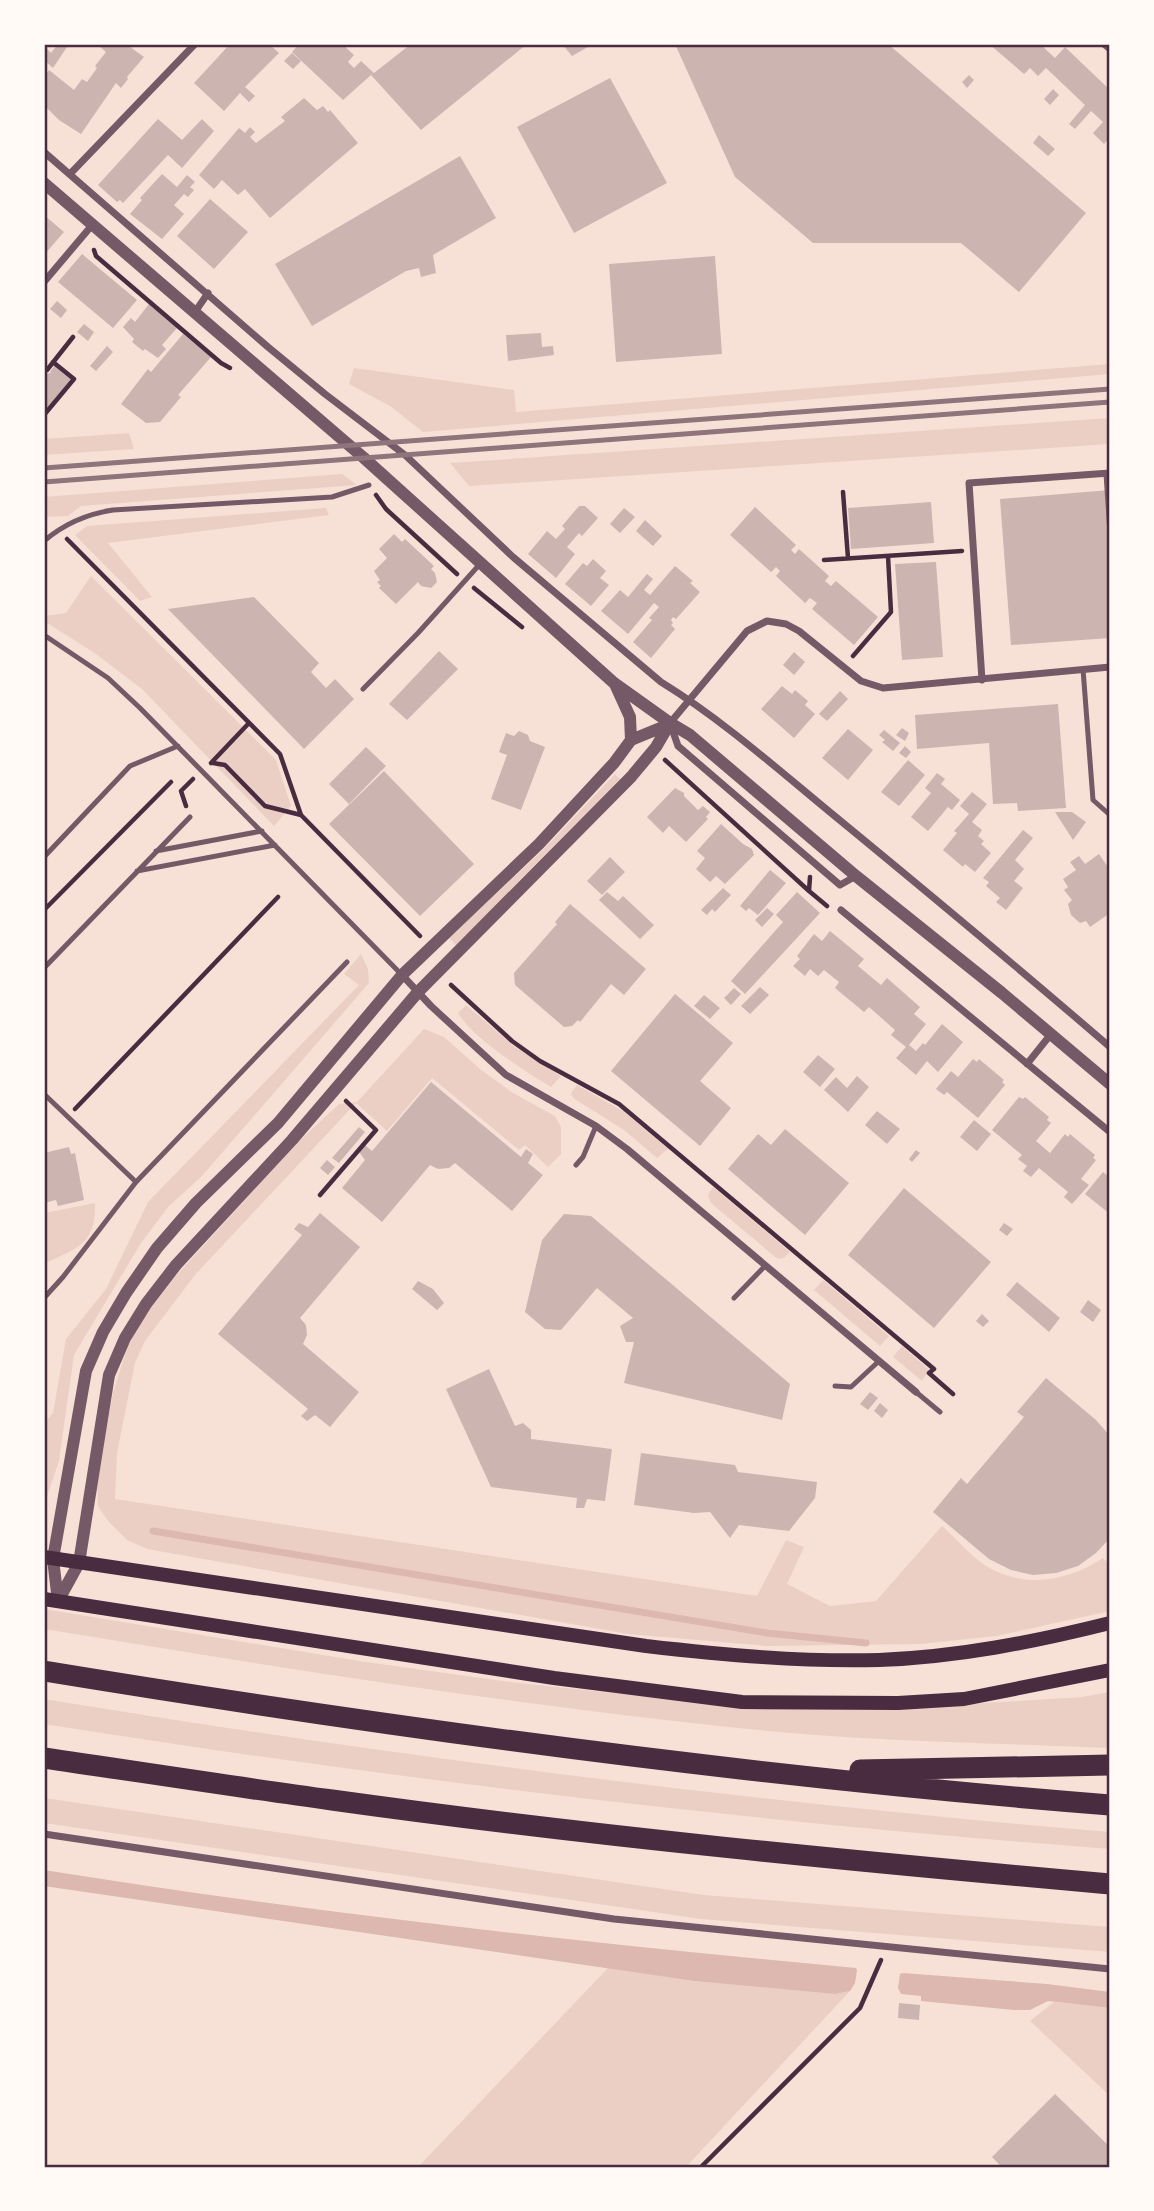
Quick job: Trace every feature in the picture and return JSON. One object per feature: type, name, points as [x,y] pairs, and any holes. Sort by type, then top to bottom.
[{"type":"highway","points":[[44,1671],[391,1726],[758,1772],[1110,1805]]},
{"type":"highway","points":[[44,1758],[334,1800],[680,1842],[923,1868],[1110,1884]]},
{"type":"highway","points":[[758,1772],[1110,1765]]},
{"type":"main road","points":[[48,1558],[619,1643],[735,1656],[833,1661],[959,1654],[1036,1641],[1110,1623]]},
{"type":"main road","points":[[51,1600],[554,1678],[742,1702],[898,1703],[964,1699],[1110,1670]]},
{"type":"street","points":[[70,174],[195,44]]},
{"type":"street","points":[[1104,44],[1110,49]]},
{"type":"street","points":[[44,152],[325,394],[397,449],[513,557],[661,682],[689,699],[1010,961],[1110,1047]]},
{"type":"street","points":[[44,183],[357,452],[614,683],[690,734],[856,876],[1110,1084]]},
{"type":"street","points":[[44,282],[93,224]]},
{"type":"street","points":[[195,312],[208,293]]},
{"type":"street","points":[[982,680],[969,483],[1108,473]]},
{"type":"street","points":[[51,1600],[79,1563],[109,1375],[125,1338],[146,1304],[176,1265],[292,1140],[418,992],[631,778],[656,747],[670,723],[747,631],[767,621],[786,624],[799,631],[861,681],[883,688],[1110,667]]},
{"type":"street","points":[[614,683],[630,717],[631,740]]},
{"type":"street","points":[[51,1600],[48,1558],[86,1371],[103,1332],[157,1248],[195,1203],[278,1123],[402,975],[539,844],[614,763],[631,740],[670,723]]},
{"type":"street","points":[[670,723],[678,746],[840,885],[856,876]]},
{"type":"street","points":[[841,910],[1110,1132]]},
{"type":"street","points":[[402,975],[506,1075],[596,1126],[637,1157],[916,1392]]},
{"type":"street","points":[[1027,1064],[1051,1034]]},
{"type":"street","points":[[44,1834],[614,1919],[1110,1969]]},
{"type":"lane","points":[[1108,473],[1110,533]]},
{"type":"lane","points":[[44,541],[55,531],[90,514],[113,510],[332,497],[369,485]]},
{"type":"lane","points":[[363,689],[480,564]]},
{"type":"lane","points":[[44,635],[108,678],[402,975]]},
{"type":"lane","points":[[1083,669],[1093,800],[1110,815]]},
{"type":"lane","points":[[44,857],[130,766],[178,746]]},
{"type":"lane","points":[[44,968],[190,817]]},
{"type":"lane","points":[[156,851],[262,831]]},
{"type":"lane","points":[[137,871],[275,845]]},
{"type":"lane","points":[[44,1298],[136,1182],[346,962]]},
{"type":"lane","points":[[44,1094],[136,1182]]},
{"type":"lane","points":[[576,1165],[583,1157],[596,1126]]},
{"type":"lane","points":[[734,1298],[765,1266]]},
{"type":"lane","points":[[835,1386],[851,1387],[879,1360]]},
{"type":"lane","points":[[916,1392],[940,1412]]},
{"type":"path","points":[[44,370],[73,337]]},
{"type":"path","points":[[44,415],[74,379],[53,362]]},
{"type":"path","points":[[369,485],[386,509],[435,556],[526,630]]},
{"type":"path","points":[[843,492],[848,558]]},
{"type":"path","points":[[55,531],[69,540],[280,754],[301,815],[419,935]]},
{"type":"path","points":[[824,560],[973,550]]},
{"type":"path","points":[[844,667],[891,612],[888,556]]},
{"type":"path","points":[[190,817],[181,791],[249,723]]},
{"type":"path","points":[[664,759],[809,891],[828,906],[841,910]]},
{"type":"path","points":[[211,763],[225,765],[265,806],[301,815]]},
{"type":"path","points":[[44,910],[171,782]]},
{"type":"path","points":[[809,891],[810,859]]},
{"type":"path","points":[[68,1117],[278,897]]},
{"type":"path","points":[[451,985],[512,1041],[540,1061],[618,1104],[934,1369],[929,1373],[953,1394]]},
{"type":"path","points":[[320,1195],[376,1130],[345,1101]]},
{"type":"path","points":[[701,2167],[860,2008],[887,1946]]},
{"type":"shaded area","points":[[1110,364],[1110,374],[423,432],[390,406],[349,384],[354,368],[514,390],[516,412]]},
{"type":"shaded area","points":[[1110,418],[1110,444],[469,486],[450,463]]},
{"type":"shaded area","points":[[129,433],[134,449],[44,455],[44,439]]},
{"type":"shaded area","points":[[342,474],[357,485],[81,506],[68,516],[44,517],[44,497]]},
{"type":"shaded area","points":[[326,508],[329,515],[108,543],[152,597],[140,601],[75,535],[87,526]]},
{"type":"shaded area","points":[[91,576],[276,760],[291,806],[274,826],[142,689],[96,654],[44,621],[44,616],[66,613]]},
{"type":"shaded area","points":[[615,774],[620,779],[456,945],[449,938],[542,851]]},
{"type":"shaded area","points":[[361,954],[368,969],[369,983],[202,1176],[169,1206],[141,1243],[74,1355],[59,1461],[44,1505],[44,1423],[53,1413],[66,1339],[106,1289],[148,1202],[359,985],[344,974]]},
{"type":"shaded area","points":[[466,1005],[514,1046],[561,1076],[551,1087],[500,1054],[475,1033],[458,1013]]},
{"type":"shaded area","points":[[424,1029],[444,1037],[480,1069],[513,1093],[555,1116],[561,1127],[561,1154],[548,1167],[525,1145],[519,1150],[432,1078],[387,1131],[356,1103],[195,1275],[145,1341],[135,1363],[117,1453],[115,1499],[757,1596],[786,1540],[804,1547],[787,1584],[830,1606],[876,1601],[942,1526],[982,1563],[1002,1574],[1017,1578],[1032,1580],[1061,1577],[1103,1558],[1110,1565],[1110,1611],[997,1636],[920,1644],[766,1646],[628,1634],[147,1549],[127,1540],[108,1521],[98,1506],[97,1480],[113,1393],[126,1351],[141,1320],[175,1277],[297,1143],[339,1104],[357,1102]]},
{"type":"shaded area","points":[[577,1085],[623,1111],[668,1149],[657,1158],[624,1130],[573,1098],[571,1093]]},
{"type":"shaded area","points":[[713,1187],[790,1252],[784,1258],[778,1259],[711,1203],[708,1195]]},
{"type":"shaded area","points":[[95,1203],[92,1228],[88,1237],[75,1249],[44,1264],[44,1213]]},
{"type":"shaded area","points":[[823,1280],[889,1336],[880,1346],[814,1290]]},
{"type":"shaded area","points":[[902,1346],[929,1370],[922,1381],[893,1357]]},
{"type":"shaded area","points":[[44,1609],[366,1662],[510,1682],[642,1696],[904,1708],[1082,1697],[1110,1692],[1110,1748],[831,1736],[564,1708],[304,1671],[44,1629]]},
{"type":"shaded area","points":[[44,1699],[310,1740],[576,1776],[843,1807],[1110,1832],[1110,1849],[709,1812],[309,1763],[44,1724]]},
{"type":"shaded area","points":[[44,1798],[704,1895],[1110,1927],[1110,1952],[701,1919],[44,1823]]},
{"type":"shaded area","points":[[44,1870],[348,1913],[857,1970],[855,1983],[850,1991],[835,1994],[694,1981],[44,1886]]},
{"type":"shaded area","points":[[608,1968],[694,1981],[835,1994],[850,1991],[686,2167],[418,2167]]},
{"type":"shaded area","points":[[900,1974],[1047,1984],[1110,1992],[1110,2008],[1048,2001],[1030,2010],[1014,2010],[921,2001],[921,1996],[901,1994],[898,1988]]},
{"type":"shaded area","points":[[1054,2002],[1110,2008],[1110,2096],[1030,2021]]},
{"type":"building","points":[[58,44],[69,44],[53,68],[44,60],[44,46],[51,53]]},
{"type":"building","points":[[126,44],[144,57],[121,88],[116,83],[81,134],[59,120],[44,105],[44,77],[49,70],[74,90],[82,79],[87,82],[97,68],[95,66],[106,52],[99,46]]},
{"type":"building","points":[[230,44],[269,44],[279,53],[245,87],[255,96],[249,102],[240,93],[224,111],[194,83]]},
{"type":"building","points":[[299,44],[342,44],[354,55],[348,62],[354,68],[361,61],[374,73],[411,44],[527,44],[421,130],[371,75],[343,100],[292,52]]},
{"type":"building","points":[[562,44],[593,44],[572,56]]},
{"type":"building","points":[[675,44],[888,44],[1086,213],[1019,292],[961,243],[813,243],[735,177]]},
{"type":"building","points":[[989,44],[1040,44],[1055,58],[1065,47],[1110,90],[1110,137],[1104,144],[1093,133],[1103,122],[1091,111],[1075,129],[1069,124],[1085,105],[1046,68],[1038,76],[1030,68],[1024,74]]},
{"type":"building","points":[[292,53],[301,61],[293,69],[284,61]]},
{"type":"building","points":[[969,75],[974,80],[967,88],[962,82]]},
{"type":"building","points":[[610,78],[667,183],[574,233],[517,127]]},
{"type":"building","points":[[1053,89],[1059,95],[1050,105],[1044,99]]},
{"type":"building","points":[[304,98],[317,110],[323,106],[328,112],[330,110],[358,143],[270,218],[245,189],[238,195],[222,180],[214,189],[199,175],[239,128],[245,133],[250,127],[255,132],[250,137],[256,143],[285,121],[281,117]]},
{"type":"building","points":[[158,119],[182,140],[202,119],[214,131],[182,168],[168,155],[123,203],[120,200],[117,202],[98,185]]},
{"type":"building","points":[[1039,135],[1055,149],[1048,156],[1033,143]]},
{"type":"building","points":[[460,156],[496,218],[433,255],[436,273],[421,277],[419,268],[406,271],[312,326],[275,264]]},
{"type":"building","points":[[162,174],[177,187],[187,175],[195,182],[190,187],[194,190],[188,197],[184,194],[174,205],[184,214],[162,239],[130,214],[142,200],[140,198]]},
{"type":"building","points":[[210,199],[248,232],[214,269],[177,236]]},
{"type":"building","points":[[44,215],[64,232],[44,255]]},
{"type":"building","points":[[82,254],[137,300],[113,328],[58,282]]},
{"type":"building","points":[[715,256],[722,354],[616,362],[609,264]]},
{"type":"building","points":[[57,301],[67,310],[61,318],[50,309]]},
{"type":"building","points":[[149,304],[177,328],[162,345],[166,349],[158,358],[132,342],[134,339],[123,327],[131,318],[135,322]]},
{"type":"building","points":[[84,324],[94,332],[88,341],[77,332]]},
{"type":"building","points":[[541,333],[542,347],[553,346],[554,355],[508,361],[506,335]]},
{"type":"building","points":[[183,334],[211,357],[178,395],[181,397],[160,422],[146,423],[121,404],[148,369],[151,372]]},
{"type":"building","points":[[107,346],[113,352],[96,371],[90,366]]},
{"type":"building","points":[[55,365],[71,379],[44,412],[44,374],[51,373]]},
{"type":"building","points":[[1110,490],[1110,638],[1011,645],[1000,499]]},
{"type":"building","points":[[931,502],[934,543],[851,549],[848,508]]},
{"type":"building","points":[[579,506],[585,506],[598,518],[582,536],[579,533],[567,547],[575,554],[556,578],[528,554],[547,531],[556,539],[565,529],[562,526]]},
{"type":"building","points":[[755,507],[796,545],[791,550],[795,554],[799,549],[829,576],[825,581],[831,586],[836,581],[878,617],[854,645],[812,609],[817,603],[810,598],[805,603],[776,576],[780,571],[776,567],[771,572],[730,535]]},
{"type":"building","points":[[624,508],[635,517],[620,533],[610,524]]},
{"type":"building","points":[[645,520],[662,536],[653,546],[636,531]]},
{"type":"building","points":[[394,534],[402,542],[405,539],[434,566],[431,569],[437,582],[431,588],[421,586],[418,582],[396,604],[379,588],[381,586],[377,582],[380,580],[374,571],[387,558],[379,549]]},
{"type":"building","points":[[593,559],[606,571],[600,578],[609,585],[591,606],[565,584],[583,563],[587,566]]},
{"type":"building","points":[[936,562],[943,657],[902,660],[895,564]]},
{"type":"building","points":[[675,566],[693,581],[690,583],[700,592],[676,619],[673,617],[671,625],[675,629],[651,658],[633,642],[652,620],[649,618],[659,607],[654,603],[628,634],[601,611],[620,590],[628,597],[647,574],[653,579],[644,590],[650,595]]},
{"type":"building","points":[[254,597],[319,663],[311,672],[326,688],[335,679],[354,699],[304,749],[168,609]]},
{"type":"building","points":[[439,651],[458,669],[407,720],[389,704]]},
{"type":"building","points":[[794,652],[805,662],[794,675],[783,665]]},
{"type":"building","points":[[782,686],[792,694],[795,690],[808,701],[805,705],[815,714],[794,738],[761,709]]},
{"type":"building","points":[[840,691],[848,699],[827,721],[819,714]]},
{"type":"building","points":[[1058,704],[1066,808],[1018,811],[1017,803],[993,804],[989,743],[917,749],[915,715]]},
{"type":"building","points":[[902,728],[909,733],[905,741],[896,735]]},
{"type":"building","points":[[848,729],[873,750],[848,780],[822,758]]},
{"type":"building","points":[[884,730],[900,743],[893,751],[882,742],[885,740],[879,735]]},
{"type":"building","points":[[519,731],[528,735],[530,741],[545,747],[521,810],[491,799],[507,755],[499,752],[506,733],[514,736]]},
{"type":"building","points":[[905,746],[911,752],[906,758],[899,753]]},
{"type":"building","points":[[366,747],[386,766],[349,804],[329,784]]},
{"type":"building","points":[[908,760],[925,775],[899,806],[881,792]]},
{"type":"building","points":[[384,771],[474,864],[420,916],[329,824]]},
{"type":"building","points":[[937,773],[945,779],[941,784],[960,800],[952,810],[948,807],[928,831],[911,817],[931,793],[925,788]]},
{"type":"building","points":[[675,788],[684,793],[698,810],[703,806],[710,812],[706,817],[708,819],[686,842],[669,826],[663,833],[647,817]]},
{"type":"building","points":[[972,792],[987,804],[972,822],[982,830],[978,836],[984,841],[981,844],[991,853],[975,872],[965,864],[963,867],[943,850],[957,833],[954,831],[969,814],[960,806]]},
{"type":"building","points":[[1055,812],[1072,812],[1086,822],[1073,840]]},
{"type":"building","points":[[721,824],[752,849],[754,855],[725,884],[716,876],[710,882],[696,869],[705,858],[697,851]]},
{"type":"building","points":[[1023,830],[1033,838],[1015,860],[1024,869],[1014,881],[1023,888],[1006,910],[996,902],[1000,898],[986,886],[989,882],[983,878]]},
{"type":"building","points":[[1099,854],[1110,870],[1110,913],[1090,927],[1086,921],[1080,923],[1071,915],[1068,904],[1072,900],[1064,890],[1068,887],[1063,879],[1076,870],[1070,862],[1079,856],[1085,864]]},
{"type":"building","points":[[610,857],[625,872],[602,895],[587,881]]},
{"type":"building","points":[[770,870],[786,883],[758,915],[749,908],[746,911],[740,906]]},
{"type":"building","points":[[723,888],[731,895],[715,912],[712,909],[707,915],[701,910]]},
{"type":"building","points":[[607,892],[618,901],[623,896],[654,925],[640,939],[599,900]]},
{"type":"building","points":[[797,892],[820,913],[745,994],[731,981],[783,922],[776,915]]},
{"type":"building","points":[[570,904],[646,969],[624,995],[611,984],[580,1022],[578,1020],[572,1026],[564,1027],[515,985],[514,973],[557,924],[555,922]]},
{"type":"building","points":[[767,908],[774,914],[762,927],[755,920]]},
{"type":"building","points":[[830,931],[864,959],[858,966],[881,985],[887,978],[920,1007],[914,1014],[926,1024],[909,1045],[916,1051],[923,1043],[925,1045],[942,1024],[963,1042],[938,1072],[927,1061],[916,1075],[896,1058],[906,1047],[891,1035],[895,1030],[869,1007],[864,1012],[835,988],[839,982],[824,970],[818,976],[810,969],[805,976],[793,966],[800,959],[797,956],[814,934],[822,941]]},
{"type":"building","points":[[760,987],[769,995],[750,1014],[741,1006]]},
{"type":"building","points":[[734,988],[741,994],[731,1005],[724,998]]},
{"type":"building","points":[[675,994],[733,1043],[700,1081],[731,1108],[700,1146],[611,1071]]},
{"type":"building","points":[[704,995],[720,1008],[710,1019],[694,1006]]},
{"type":"building","points":[[818,1055],[835,1069],[820,1087],[803,1072]]},
{"type":"building","points":[[973,1059],[977,1062],[979,1059],[1004,1080],[1002,1082],[1005,1085],[978,1118],[947,1092],[944,1095],[936,1089],[951,1071],[958,1077]]},
{"type":"building","points":[[857,1076],[869,1087],[848,1112],[824,1090],[836,1077],[847,1088]]},
{"type":"building","points":[[431,1082],[521,1157],[526,1149],[533,1154],[528,1163],[543,1175],[512,1211],[455,1163],[449,1168],[438,1169],[430,1165],[382,1222],[342,1188],[365,1160],[359,1152],[365,1145],[372,1151]]},
{"type":"building","points":[[1019,1097],[1025,1097],[1049,1117],[1047,1120],[1051,1123],[1036,1141],[1050,1153],[1065,1134],[1068,1137],[1070,1134],[1095,1155],[1093,1158],[1096,1160],[1081,1179],[1089,1185],[1072,1204],[1064,1197],[1068,1192],[1039,1168],[1031,1177],[1023,1171],[1027,1166],[1018,1159],[1022,1155],[992,1130]]},
{"type":"building","points":[[877,1111],[900,1129],[887,1144],[865,1125]]},
{"type":"building","points":[[974,1120],[991,1134],[977,1151],[960,1137]]},
{"type":"building","points":[[359,1127],[365,1132],[339,1163],[332,1158]]},
{"type":"building","points":[[785,1129],[849,1183],[805,1235],[728,1169],[758,1134],[771,1145]]},
{"type":"building","points":[[69,1147],[71,1154],[75,1153],[84,1200],[58,1206],[56,1200],[44,1203],[44,1153]]},
{"type":"building","points":[[916,1150],[920,1153],[912,1162],[909,1159]]},
{"type":"building","points":[[327,1160],[335,1167],[328,1175],[320,1168]]},
{"type":"building","points":[[1103,1172],[1110,1178],[1110,1214],[1085,1194]]},
{"type":"building","points":[[904,1188],[991,1262],[934,1328],[848,1255]]},
{"type":"building","points":[[320,1213],[360,1247],[300,1318],[306,1325],[307,1335],[303,1344],[359,1392],[330,1427],[315,1415],[307,1421],[301,1416],[308,1409],[218,1334],[302,1235],[294,1229],[299,1223],[308,1227]]},
{"type":"building","points":[[564,1214],[591,1216],[790,1384],[782,1420],[624,1383],[634,1342],[626,1342],[620,1326],[633,1318],[597,1288],[561,1330],[545,1329],[525,1312],[542,1240]]},
{"type":"building","points":[[1004,1223],[1013,1229],[1007,1236],[999,1230]]},
{"type":"building","points":[[418,1281],[433,1289],[444,1303],[437,1310],[412,1289]]},
{"type":"building","points":[[1017,1282],[1060,1318],[1049,1332],[1006,1295]]},
{"type":"building","points":[[1088,1300],[1101,1310],[1093,1322],[1080,1312]]},
{"type":"building","points":[[982,1314],[989,1321],[983,1327],[976,1321]]},
{"type":"building","points":[[489,1369],[515,1426],[523,1423],[531,1430],[531,1439],[612,1449],[605,1501],[587,1499],[584,1508],[576,1508],[577,1498],[491,1487],[446,1389]]},
{"type":"building","points":[[1046,1378],[1096,1420],[1110,1436],[1110,1538],[1078,1566],[1056,1573],[1033,1575],[1011,1570],[989,1559],[933,1512],[961,1478],[967,1484],[1024,1417],[1017,1412]]},
{"type":"building","points":[[870,1392],[878,1398],[868,1410],[860,1404]]},
{"type":"building","points":[[880,1403],[888,1410],[882,1418],[874,1411]]},
{"type":"building","points":[[641,1453],[735,1465],[738,1472],[817,1482],[815,1498],[789,1531],[739,1525],[730,1538],[710,1512],[694,1513],[634,1505]]},
{"type":"building","points":[[899,2003],[920,2005],[919,2020],[898,2018]]},
{"type":"building","points":[[1055,2094],[1110,2147],[1110,2167],[1002,2167],[992,2157]]},
{"type":"waterway","points":[[153,1531],[767,1633],[866,1643]]},
{"type":"railway","points":[[44,468],[1110,389]]},
{"type":"railway","points":[[44,482],[1110,402]]}]
